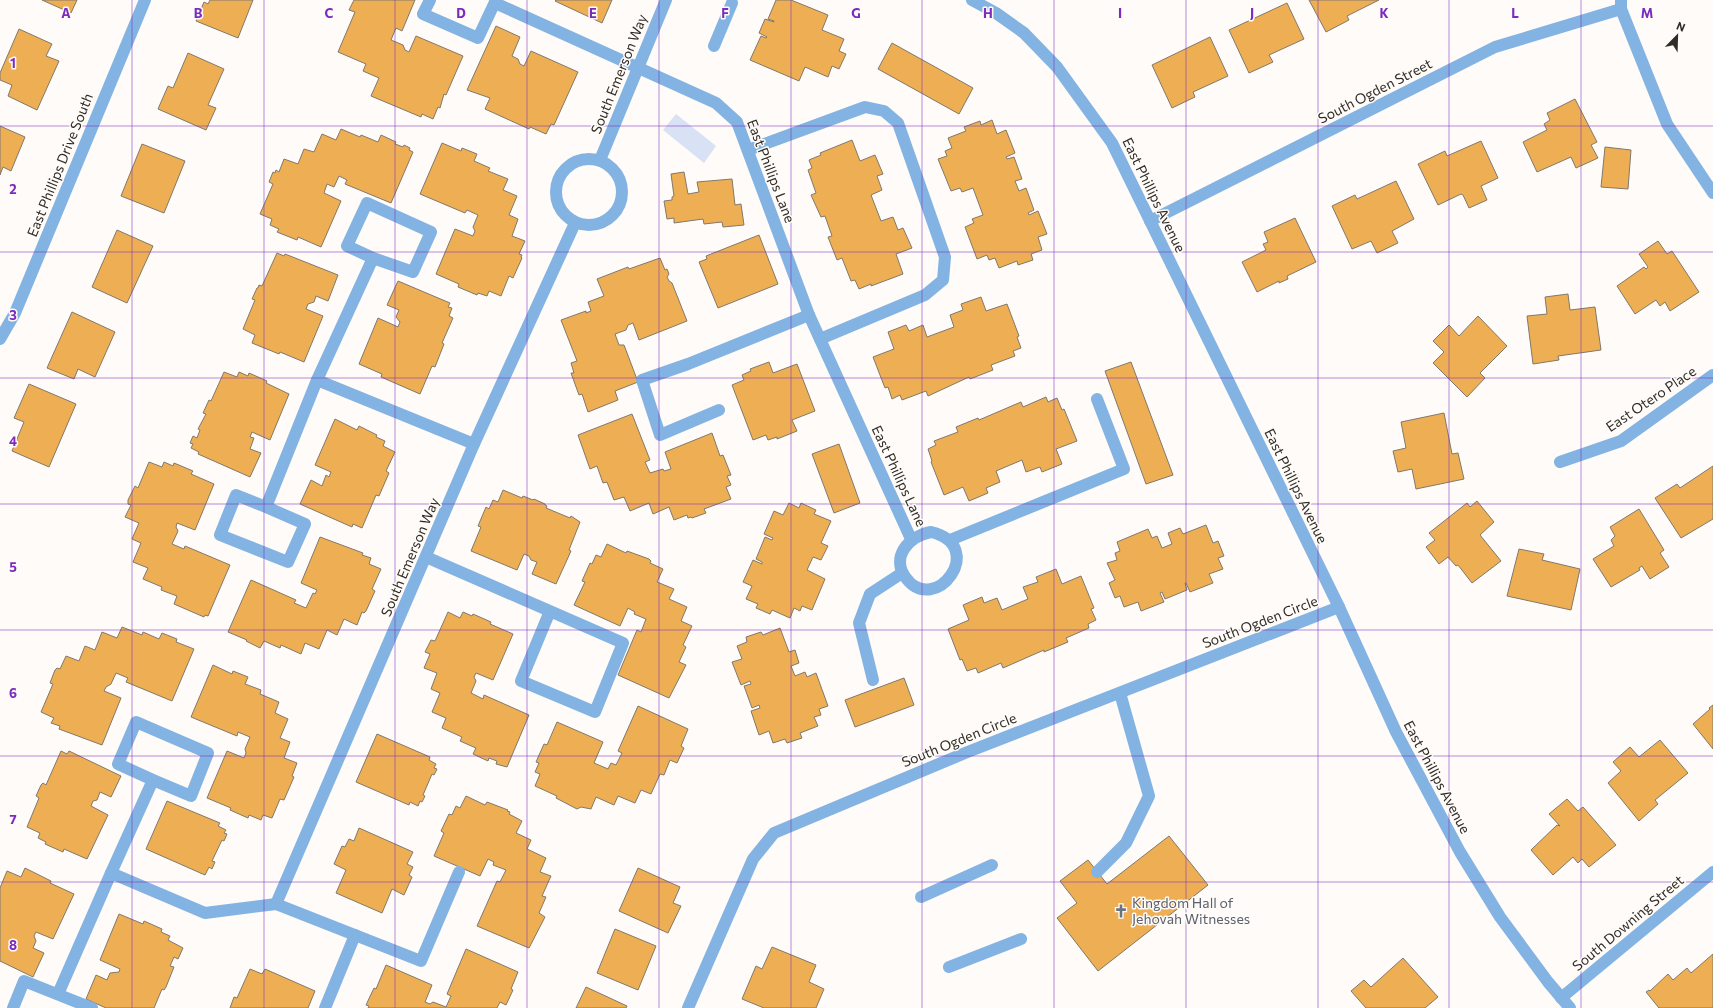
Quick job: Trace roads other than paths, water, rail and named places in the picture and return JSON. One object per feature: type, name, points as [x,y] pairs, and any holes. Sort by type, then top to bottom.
[{"type":"street","name":"East Phillips Drive South","points":[[0,339],[15,313],[145,0]]},
{"type":"street","points":[[430,0],[423,14],[478,38],[495,2]]},
{"type":"street","name":"South Emerson Way","points":[[600,160],[666,0]]},
{"type":"street","name":"East Phillips Avenue","points":[[972,0],[1024,33],[1057,67],[1112,143],[1131,179],[1150,221],[1339,607],[1396,732],[1460,852],[1500,916],[1570,1008]]},
{"type":"street","points":[[714,46],[730,1]]},
{"type":"street","name":"East Phillips Lane","points":[[495,2],[716,103],[737,122],[809,315],[911,539]]},
{"type":"street","points":[[1621,4],[1668,124],[1713,193]]},
{"type":"street","name":"South Ogden Street","points":[[1150,221],[1495,47],[1621,4]]},
{"type":"street","points":[[748,150],[865,107],[884,111],[898,124],[945,257],[943,280],[925,295],[820,339]]},
{"type":"street","points":[[583,159],[600,160],[615,170],[622,186],[620,204],[610,218],[593,226],[575,223],[562,212],[556,196],[557,180],[567,166],[583,159]]},
{"type":"street","points":[[367,202],[431,232],[413,272],[374,258],[347,246],[367,202]]},
{"type":"street","name":"South Emerson Way","points":[[276,904],[474,444],[575,223]]},
{"type":"street","points":[[266,507],[317,380],[374,258]]},
{"type":"street","points":[[719,410],[660,435],[642,380],[688,364],[809,315]]},
{"type":"street","name":"East Otero Place","points":[[1560,462],[1621,441],[1713,375]]},
{"type":"street","points":[[317,380],[474,444]]},
{"type":"street","points":[[950,540],[1124,470],[1097,399]]},
{"type":"street","points":[[236,495],[266,507],[305,524],[288,562],[220,535],[236,495]]},
{"type":"street","points":[[931,532],[942,535],[950,540],[957,557],[954,569],[949,579],[940,587],[925,590],[910,584],[902,574],[899,563],[903,552],[911,539],[931,532]]},
{"type":"street","points":[[426,557],[550,611],[623,643],[595,712],[520,681],[550,611]]},
{"type":"street","points":[[873,680],[859,623],[870,594],[902,574]]},
{"type":"street","name":"South Ogden Circle","points":[[688,1008],[753,859],[774,832],[965,753],[1339,607]]},
{"type":"street","points":[[1098,872],[1126,843],[1149,796],[1120,693]]},
{"type":"street","points":[[136,722],[208,753],[191,796],[153,780],[118,764],[136,722]]},
{"type":"street","points":[[58,994],[153,780]]},
{"type":"street","points":[[921,897],[992,865]]},
{"type":"street","points":[[111,873],[204,913],[276,904],[421,961],[459,872]]},
{"type":"street","name":"South Downing Street","points":[[1561,998],[1713,872]]},
{"type":"street","points":[[325,1008],[355,935]]},
{"type":"street","points":[[949,967],[1021,939]]},
{"type":"street","points":[[13,1008],[24,981],[92,1008]]},
{"type":"water","points":[[676,114],[716,146],[704,163],[663,130]]},
{"type":"place","name":"Kingdom Hall of Jehovah Witnesses","points":[[1121,911]]}]
